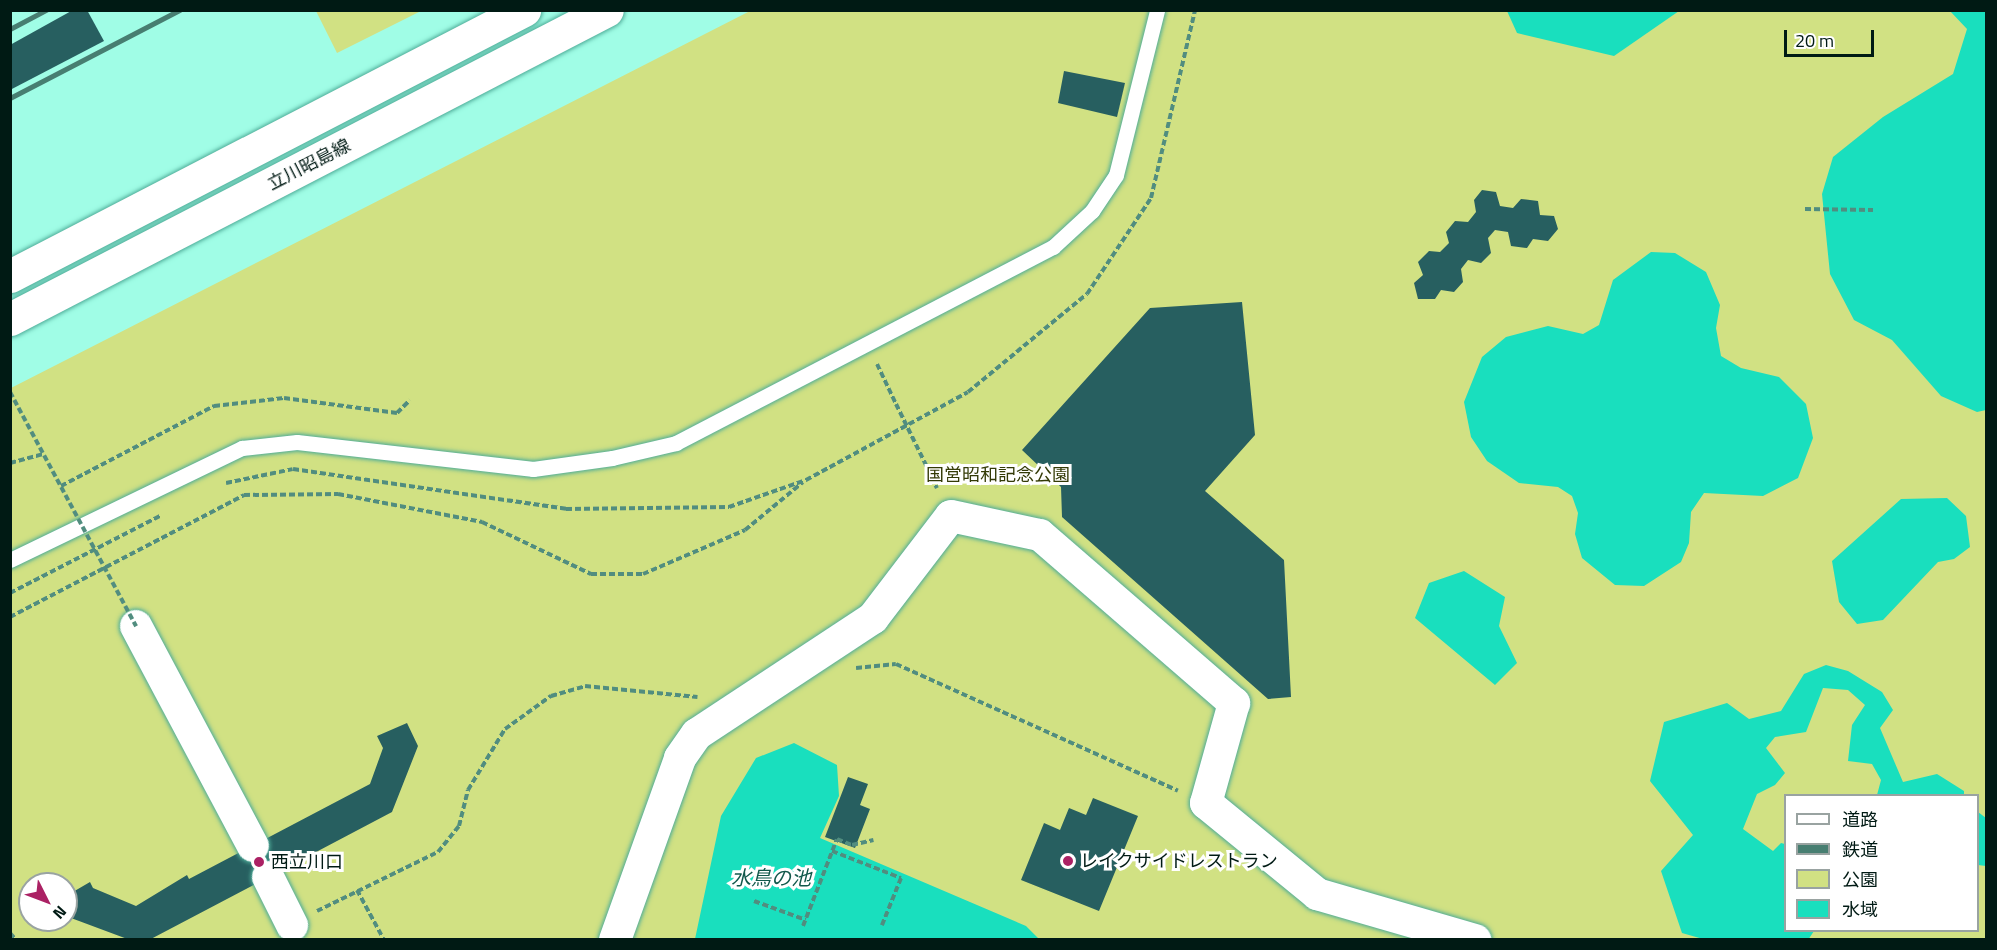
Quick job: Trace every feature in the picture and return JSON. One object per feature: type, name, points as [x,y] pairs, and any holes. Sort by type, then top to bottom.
[{"type":"main road","name":"立川昭島線","points":[[10,276],[524,10]]},
{"type":"main road","name":"立川昭島線","points":[[10,319],[607,10]]},
{"type":"street","points":[[615,939],[680,758],[697,734],[873,618],[951,516],[1040,535],[1234,703],[1206,804],[1317,894],[1475,939]]},
{"type":"street","points":[[136,626],[252,846]]},
{"type":"street","points":[[268,877],[292,925]]},
{"type":"lane","points":[[10,560],[242,448],[297,442],[533,469],[612,458],[676,443],[1053,247],[1092,211],[1116,176],[1157,10]]},
{"type":"path","points":[[221,484],[293,469],[566,508],[706,508],[729,507],[806,480],[968,392],[1087,294],[1150,198],[1195,10]]},
{"type":"path","points":[[1804,209],[1873,210]]},
{"type":"path","points":[[867,343],[928,469]]},
{"type":"path","points":[[10,392],[136,626]]},
{"type":"path","points":[[61,486],[214,406],[284,398],[397,414],[410,400]]},
{"type":"path","points":[[10,464],[44,454]]},
{"type":"path","points":[[10,617],[244,495],[338,494],[482,522],[591,574],[643,574],[745,530],[806,480]]},
{"type":"path","points":[[10,593],[168,512]]},
{"type":"path","points":[[852,668],[896,664],[1206,804]]},
{"type":"path","points":[[292,925],[357,890],[438,852],[459,826],[468,790],[505,729],[550,696],[585,686],[692,694],[728,713]]},
{"type":"path","points":[[803,926],[837,839],[852,845],[873,840]]},
{"type":"path","points":[[832,850],[901,878],[882,925]]},
{"type":"path","points":[[357,890],[384,939]]},
{"type":"path","points":[[754,901],[806,920]]},
{"type":"path","points":[[10,933],[16,939]]},
{"type":"green space","points":[[316,11],[421,11],[337,53]]},
{"type":"green space","name":"国営昭和記念公園","points":[[750,11],[1986,11],[1986,939],[11,940],[11,388]]},
{"type":"water","points":[[1507,11],[1679,11],[1614,56],[1517,33]]},
{"type":"water","points":[[1950,11],[1986,11],[1986,410],[1977,412],[1941,396],[1892,340],[1854,320],[1830,274],[1822,194],[1833,157],[1883,117],[1953,74],[1967,29]]},
{"type":"water","points":[[1651,252],[1675,253],[1706,272],[1720,305],[1716,328],[1721,356],[1741,368],[1779,377],[1806,404],[1813,438],[1798,478],[1763,496],[1704,493],[1691,512],[1689,543],[1681,562],[1644,586],[1615,585],[1582,558],[1575,534],[1578,513],[1572,496],[1558,487],[1519,483],[1487,461],[1471,437],[1464,402],[1482,357],[1506,337],[1548,326],[1583,334],[1599,325],[1613,280]]},
{"type":"water","points":[[1947,498],[1966,516],[1970,547],[1954,559],[1938,562],[1883,620],[1857,624],[1839,602],[1832,561],[1901,499]]},
{"type":"water","points":[[1464,571],[1505,597],[1499,626],[1517,663],[1495,685],[1415,618],[1429,583]]},
{"type":"water","points":[[1826,665],[1848,671],[1882,692],[1893,710],[1880,728],[1903,782],[1937,774],[1964,791],[1964,794],[1877,794],[1881,780],[1872,764],[1848,761],[1852,725],[1865,705],[1848,690],[1823,688],[1806,732],[1775,737],[1766,748],[1785,773],[1775,785],[1757,794],[1743,829],[1773,851],[1781,843],[1784,844],[1784,932],[1813,932],[1808,940],[1703,939],[1682,933],[1661,871],[1693,835],[1650,781],[1664,722],[1727,703],[1749,719],[1781,711],[1804,674]]},
{"type":"water","name":"水鳥の池","points":[[794,743],[837,765],[839,796],[820,838],[1026,926],[1039,939],[695,939],[721,816],[756,758]]},
{"type":"water","points":[[1979,813],[1986,818],[1986,866],[1979,865]]},
{"type":"building","points":[[73,10],[87,10],[104,41],[10,90],[10,45]]},
{"type":"building","points":[[1064,71],[1125,83],[1117,117],[1058,103]]},
{"type":"building","points":[[1482,190],[1496,192],[1500,206],[1513,208],[1521,199],[1538,201],[1540,215],[1554,216],[1558,229],[1548,241],[1533,239],[1527,248],[1511,246],[1508,232],[1495,230],[1488,238],[1491,253],[1481,263],[1468,260],[1461,269],[1463,282],[1454,292],[1441,290],[1435,299],[1418,299],[1414,283],[1423,275],[1418,262],[1429,251],[1440,252],[1449,243],[1446,232],[1455,221],[1468,222],[1476,212],[1474,200]]},
{"type":"building","points":[[1242,302],[1255,435],[1205,491],[1284,560],[1291,697],[1268,699],[1062,517],[1061,487],[1022,450],[1150,308]]},
{"type":"building","points":[[407,723],[418,746],[392,812],[149,940],[130,940],[78,921],[78,889],[90,882],[93,888],[136,906],[187,875],[189,879],[370,784],[383,748],[377,736]]},
{"type":"building","points":[[848,777],[868,784],[860,805],[870,809],[855,848],[825,837]]},
{"type":"building","points":[[1093,798],[1138,816],[1099,911],[1021,880],[1044,823],[1060,830],[1069,808],[1086,815]]},
{"type":"railway","points":[[10,29],[46,10]]},
{"type":"railway","points":[[10,98],[180,10]]},
{"type":"place","name":"レイクサイドレストラン","points":[[1068,861]]},
{"type":"place","name":"西立川口","points":[[259,862]]}]
